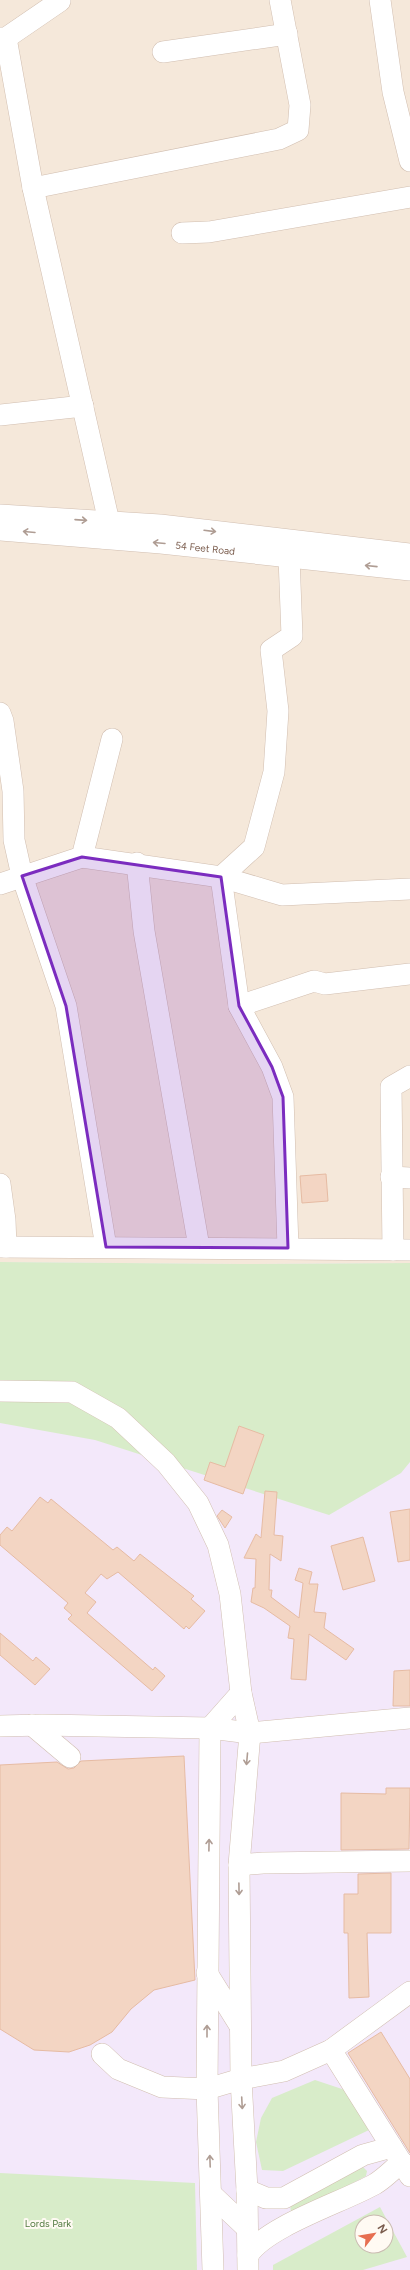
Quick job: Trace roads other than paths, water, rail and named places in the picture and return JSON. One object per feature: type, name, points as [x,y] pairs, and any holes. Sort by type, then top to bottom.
[{"type":"street","points":[[66,0],[3,38],[33,188],[83,406],[107,530]]},
{"type":"street","points":[[33,188],[279,139],[298,130],[300,105],[280,0]]},
{"type":"street","points":[[380,0],[393,92],[410,161]]},
{"type":"street","points":[[163,52],[287,34]]},
{"type":"street","points":[[182,233],[209,232],[410,197]]},
{"type":"street","points":[[0,415],[83,406]]},
{"type":"street","name":"54 Feet Road","points":[[0,514],[289,557],[410,570]]},
{"type":"street","name":"54 Feet Road","points":[[0,530],[107,530],[160,525],[410,554]]},
{"type":"street","points":[[221,877],[254,847],[274,772],[278,712],[271,650],[292,636],[289,557]]},
{"type":"street","points":[[0,713],[3,721],[13,791],[14,840],[22,876],[66,1006],[106,1247]]},
{"type":"street","points":[[82,857],[112,739]]},
{"type":"street","points":[[0,884],[82,857],[137,863],[221,877],[282,895],[410,889]]},
{"type":"street","points":[[137,863],[144,931],[199,1247]]},
{"type":"street","points":[[221,877],[239,1006],[272,1067],[283,1097],[288,1248]]},
{"type":"street","points":[[239,1006],[314,981],[325,984],[410,974]]},
{"type":"street","points":[[0,1184],[5,1220],[3,1247],[199,1247],[401,1250],[400,1177],[391,1087],[410,1076]]},
{"type":"street","points":[[0,1391],[72,1392],[118,1418],[166,1462],[198,1503],[218,1544],[230,1594],[241,1693],[250,1733],[239,1866],[241,2079],[247,2190],[246,2228],[248,2263]]},
{"type":"street","points":[[213,2270],[207,2089],[210,1728],[241,1693]]},
{"type":"street","points":[[0,1726],[32,1725],[210,1728],[250,1733],[410,1718]]},
{"type":"street","points":[[32,1725],[70,1757]]},
{"type":"street","points":[[239,1866],[263,1863],[410,1861]]},
{"type":"street","points":[[207,1972],[240,2026]]},
{"type":"street","points":[[102,2054],[118,2069],[162,2087],[207,2089],[241,2079],[284,2071],[331,2050],[410,1992]]},
{"type":"street","points":[[331,2050],[401,2162]]},
{"type":"street","points":[[247,2190],[266,2198],[284,2198],[363,2155],[401,2162]]},
{"type":"street","points":[[248,2263],[254,2246],[290,2224],[376,2183],[401,2162]]},
{"type":"street","points":[[211,2194],[246,2228]]},
{"type":"street","points":[[284,2198],[279,2209],[283,2218],[290,2224]]},
{"type":"street","points":[[212,2228],[246,2228]]},
{"type":"park label","name":"Lords Park","points":[[48,2223]]}]
